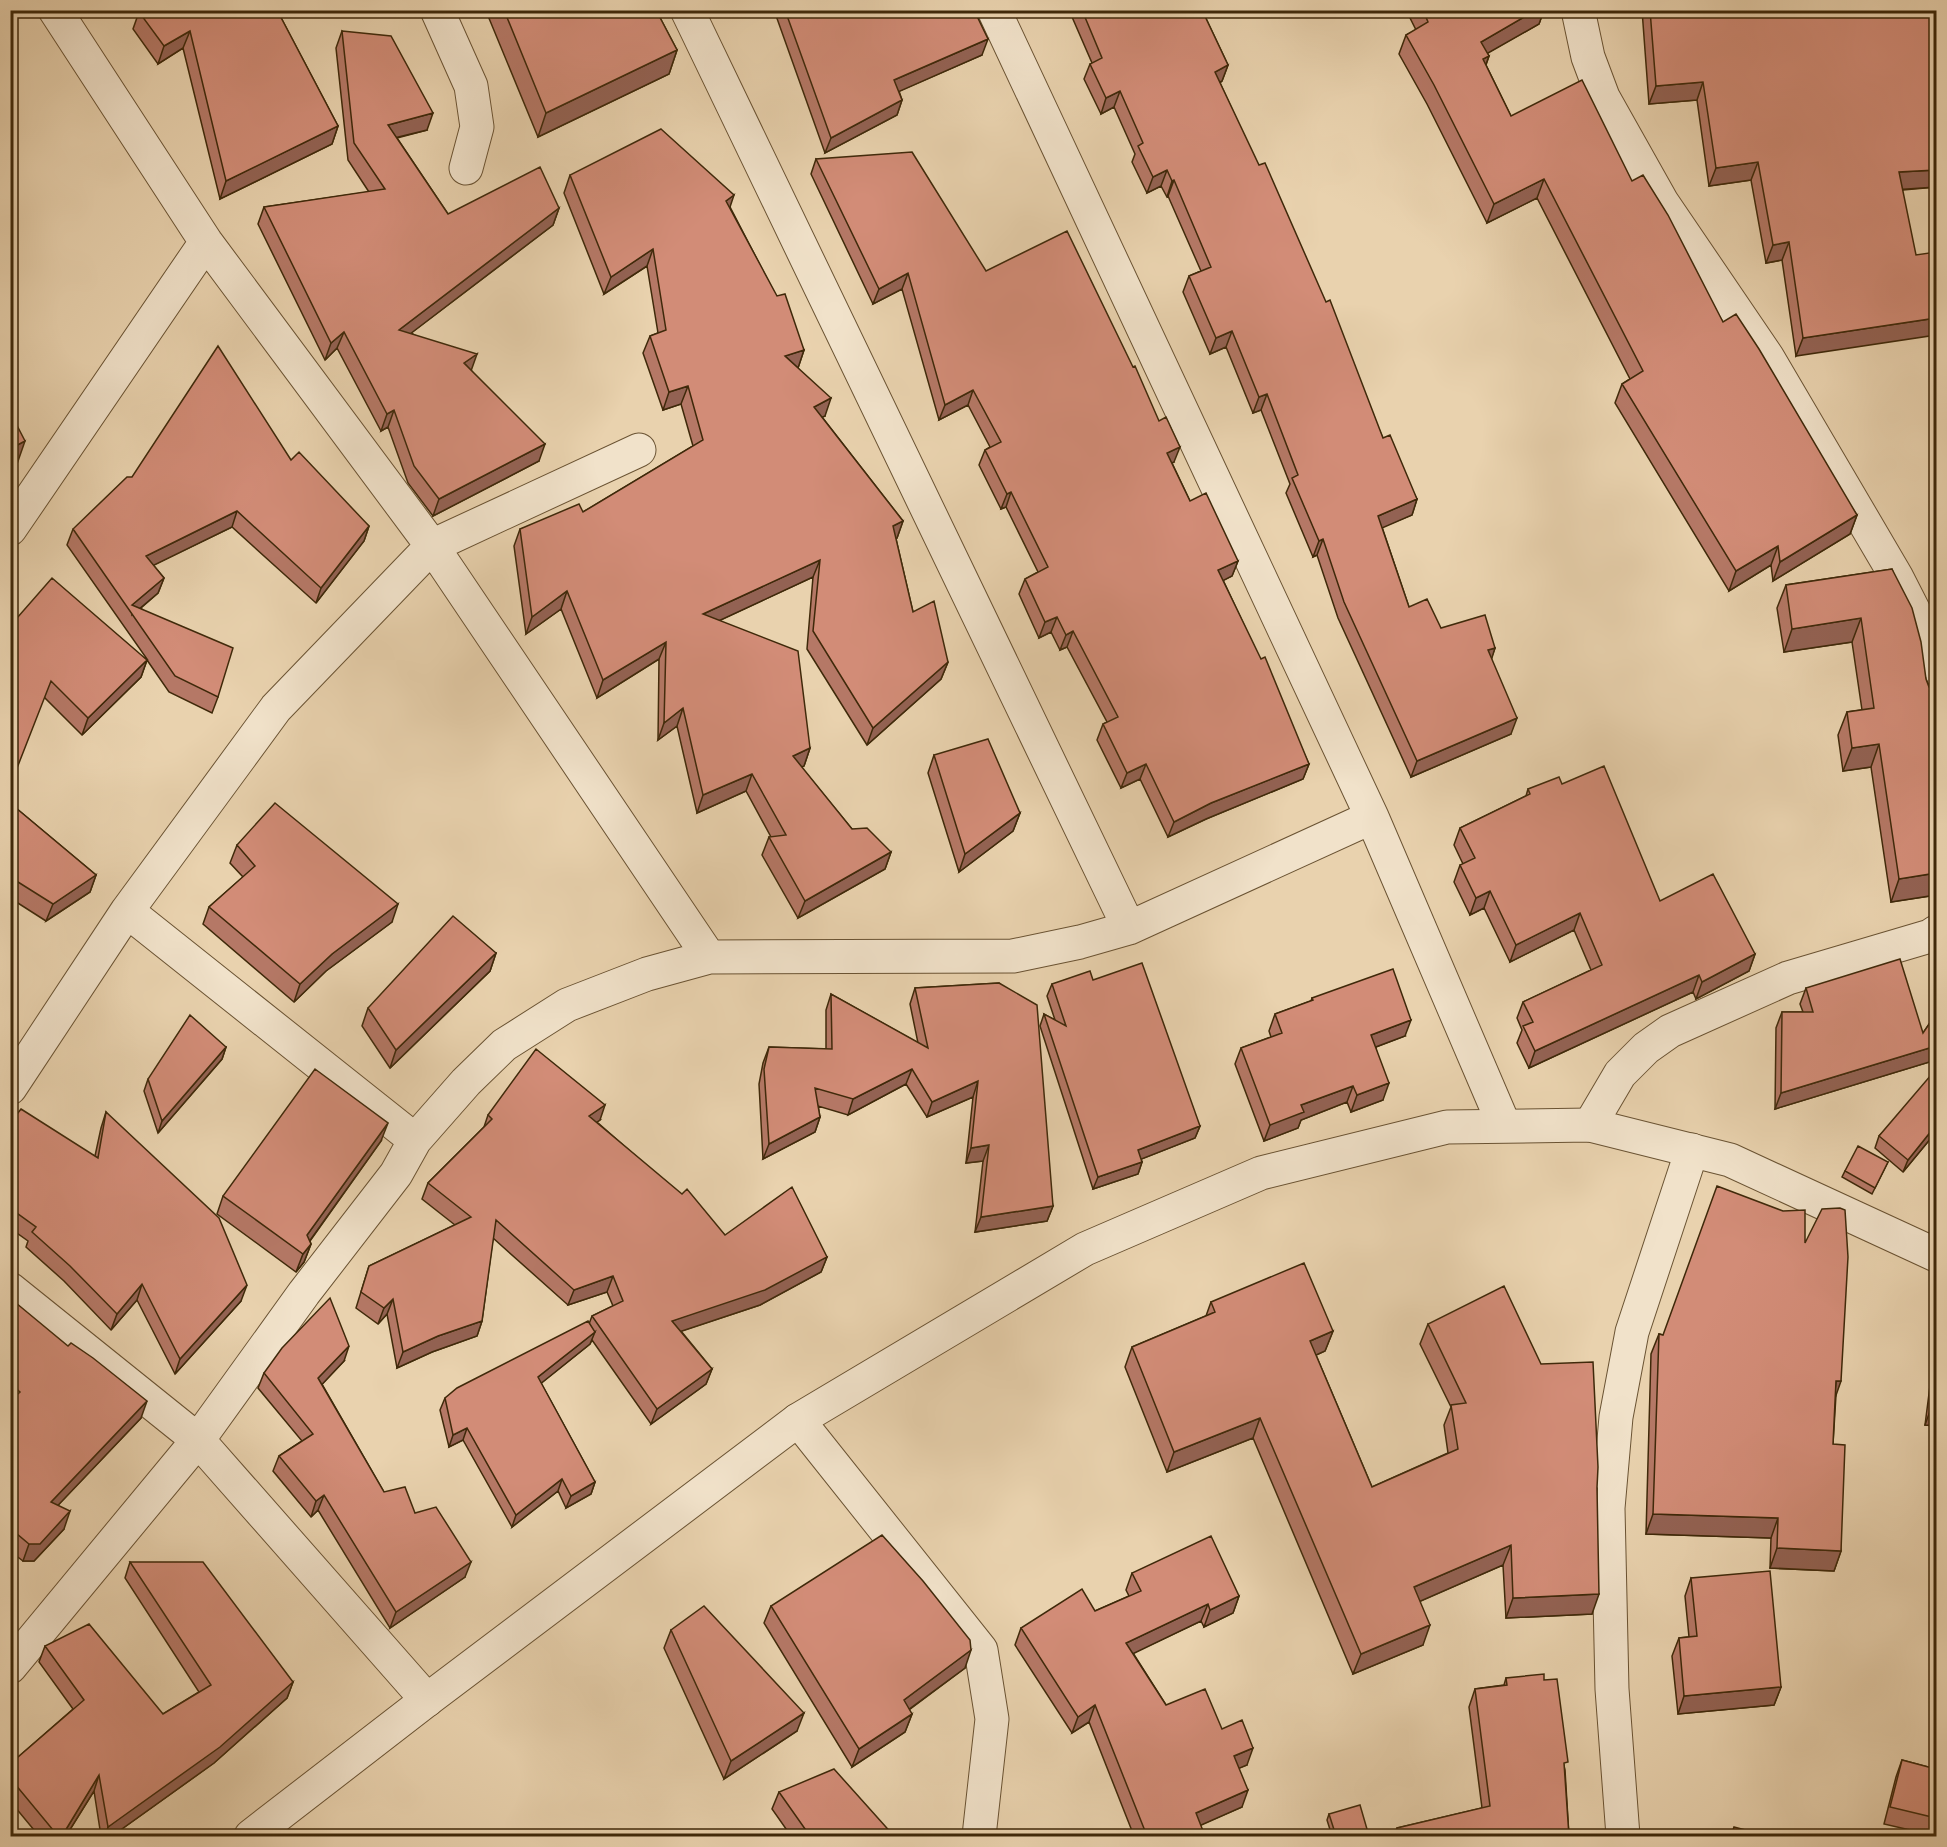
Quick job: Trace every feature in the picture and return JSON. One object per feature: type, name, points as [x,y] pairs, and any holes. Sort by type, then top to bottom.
[{"type":"street","points":[[55,10],[206,242],[432,546],[709,957]]},
{"type":"street","points":[[437,10],[471,86],[477,127],[466,168]]},
{"type":"street","points":[[687,10],[1129,928]]},
{"type":"street","points":[[994,10],[1372,817],[1504,1125]]},
{"type":"street","points":[[1578,10],[1588,57],[1603,97],[1662,202],[1768,358],[1890,566],[1916,615],[1931,662],[1936,699]]},
{"type":"street","points":[[10,529],[206,242]]},
{"type":"street","points":[[10,1088],[127,911],[276,708],[432,546],[639,450]]},
{"type":"street","points":[[10,1667],[198,1440],[304,1293],[396,1174],[415,1140],[466,1082],[504,1045],[567,1005],[647,974],[709,957],[1013,956],[1080,942],[1129,928],[1372,817]]},
{"type":"street","points":[[127,911],[415,1140]]},
{"type":"street","points":[[1590,1125],[1620,1074],[1646,1048],[1670,1031],[1788,978],[1930,936],[1936,932]]},
{"type":"street","points":[[250,1836],[798,1420],[1085,1249],[1261,1173],[1447,1126],[1590,1125],[1730,1160],[1936,1255]]},
{"type":"street","points":[[1623,1836],[1612,1689],[1608,1508],[1616,1417],[1632,1332],[1692,1150]]},
{"type":"street","points":[[10,1289],[198,1440],[427,1700]]},
{"type":"street","points":[[798,1420],[981,1650],[992,1719],[979,1836]]},
{"type":"building","points":[[140,10],[277,10],[338,126],[226,181],[190,31],[164,46],[139,12]]},
{"type":"building","points":[[504,10],[656,10],[677,50],[546,113]]},
{"type":"building","points":[[785,10],[974,10],[988,39],[894,80],[902,100],[831,138]]},
{"type":"building","points":[[1082,10],[1202,10],[1228,65],[1215,72],[1259,165],[1265,163],[1326,302],[1330,300],[1383,438],[1390,435],[1417,499],[1378,516],[1409,607],[1427,599],[1441,628],[1485,615],[1495,648],[1488,650],[1517,718],[1417,761],[1344,602],[1323,539],[1319,541],[1292,478],[1298,475],[1267,394],[1259,397],[1232,331],[1216,338],[1189,276],[1211,267],[1174,180],[1172,181],[1167,170],[1153,177],[1138,146],[1143,143],[1120,91],[1106,98],[1090,64],[1102,58]]},
{"type":"building","points":[[1423,10],[1536,10],[1481,42],[1489,56],[1483,59],[1511,116],[1582,80],[1632,181],[1643,175],[1668,215],[1723,322],[1736,314],[1857,515],[1780,562],[1778,546],[1736,571],[1622,384],[1643,371],[1544,179],[1494,204],[1406,35],[1428,22]]},
{"type":"building","points":[[1650,10],[1936,10],[1936,170],[1899,172],[1916,255],[1936,252],[1936,318],[1803,338],[1789,242],[1773,245],[1758,162],[1716,168],[1703,82],[1656,86]]},
{"type":"building","points":[[342,31],[391,36],[433,113],[388,125],[448,214],[540,167],[559,208],[399,330],[477,354],[464,363],[545,444],[439,499],[414,466],[394,410],[387,414],[344,332],[331,343],[264,207],[385,189],[354,143]]},
{"type":"building","points":[[661,129],[734,195],[726,201],[777,296],[785,294],[804,350],[785,356],[831,398],[814,407],[903,521],[893,526],[913,612],[934,601],[948,662],[873,728],[813,631],[820,560],[703,614],[798,651],[810,748],[793,756],[852,829],[867,828],[891,852],[805,901],[769,837],[786,835],[752,774],[703,795],[683,708],[664,723],[666,642],[603,680],[567,591],[532,617],[520,529],[579,504],[583,512],[703,440],[688,386],[669,392],[650,336],[666,330],[653,249],[611,277],[570,175]]},
{"type":"building","points":[[912,152],[986,271],[1067,231],[1133,367],[1135,366],[1159,421],[1166,417],[1180,447],[1167,453],[1190,501],[1206,493],[1238,561],[1218,570],[1261,659],[1265,657],[1309,764],[1211,803],[1174,822],[1146,764],[1127,773],[1103,724],[1118,717],[1073,631],[1066,635],[1057,617],[1045,622],[1025,579],[1048,567],[1011,492],[1007,494],[985,450],[1001,442],[973,390],[945,405],[908,273],[879,289],[816,159]]},
{"type":"building","points":[[218,346],[291,460],[299,452],[369,526],[321,588],[237,511],[146,556],[164,578],[132,605],[233,648],[218,697],[175,676],[73,529],[127,477],[132,477]]},
{"type":"building","points":[[10,412],[25,441],[10,449]]},
{"type":"building","points":[[1892,569],[1912,608],[1921,642],[1926,679],[1929,687],[1935,691],[1936,702],[1936,873],[1899,879],[1879,744],[1852,748],[1847,712],[1874,708],[1861,618],[1792,629],[1786,585]]},
{"type":"building","points":[[52,578],[147,660],[88,718],[51,681],[10,786],[10,626]]},
{"type":"building","points":[[988,739],[1020,813],[965,854],[934,755]]},
{"type":"building","points":[[1604,766],[1660,901],[1713,874],[1755,954],[1702,982],[1699,975],[1535,1051],[1523,1026],[1533,1022],[1523,1002],[1602,965],[1580,913],[1516,945],[1490,891],[1476,898],[1460,865],[1475,858],[1460,828],[1530,794],[1528,789],[1559,777],[1562,784]]},
{"type":"building","points":[[10,803],[96,875],[53,904],[10,877]]},
{"type":"building","points":[[275,803],[398,904],[332,954],[300,984],[209,907],[255,866],[237,845]]},
{"type":"building","points":[[453,916],[496,953],[396,1050],[368,1008]]},
{"type":"building","points":[[1900,959],[1923,1033],[1936,1014],[1936,1046],[1781,1093],[1782,1012],[1813,1012],[1806,988]]},
{"type":"building","points":[[1142,963],[1200,1126],[1138,1150],[1142,1162],[1098,1177],[1044,1014],[1066,1026],[1052,984],[1090,971],[1093,980]]},
{"type":"building","points":[[1393,969],[1411,1020],[1371,1035],[1389,1083],[1357,1095],[1353,1086],[1301,1105],[1304,1112],[1270,1125],[1241,1048],[1282,1033],[1275,1014]]},
{"type":"building","points":[[999,983],[1037,1005],[1053,1206],[981,1217],[989,1145],[971,1148],[978,1081],[932,1102],[912,1069],[853,1099],[815,1088],[820,1117],[769,1144],[764,1069],[769,1047],[832,1049],[831,994],[928,1048],[915,988]]},
{"type":"building","points":[[190,1015],[226,1047],[162,1121],[148,1079]]},
{"type":"building","points":[[536,1049],[605,1105],[589,1116],[682,1194],[687,1189],[725,1235],[792,1187],[827,1257],[765,1290],[672,1321],[712,1369],[657,1409],[592,1316],[623,1301],[613,1276],[574,1290],[496,1220],[482,1321],[438,1336],[403,1352],[393,1299],[384,1308],[361,1292],[369,1266],[471,1217],[428,1183],[492,1119],[488,1115]]},
{"type":"building","points":[[315,1069],[388,1123],[307,1235],[311,1244],[303,1254],[223,1196]]},
{"type":"building","points":[[1931,1075],[1936,1080],[1936,1125],[1908,1160],[1879,1136]]},
{"type":"building","points":[[21,1109],[98,1158],[106,1112],[219,1218],[247,1285],[180,1359],[142,1284],[117,1314],[70,1266],[32,1232],[36,1227],[10,1208],[10,1123]]},
{"type":"building","points":[[1858,1146],[1888,1162],[1875,1188],[1845,1171]]},
{"type":"building","points":[[1717,1186],[1783,1211],[1805,1210],[1805,1243],[1822,1209],[1845,1210],[1848,1257],[1841,1381],[1836,1381],[1833,1444],[1845,1445],[1841,1551],[1777,1548],[1778,1518],[1653,1514],[1659,1334],[1663,1335]]},
{"type":"building","points":[[1304,1263],[1333,1331],[1310,1341],[1372,1487],[1458,1449],[1451,1405],[1466,1403],[1428,1324],[1504,1286],[1541,1364],[1593,1362],[1598,1467],[1599,1594],[1513,1598],[1511,1545],[1414,1587],[1430,1625],[1361,1654],[1260,1418],[1174,1452],[1132,1347],[1215,1312],[1211,1302]]},
{"type":"building","points":[[10,1298],[68,1346],[71,1343],[93,1358],[147,1401],[51,1502],[70,1511],[40,1544],[29,1544],[11,1529],[10,1534],[10,1401],[20,1392],[10,1383]]},
{"type":"building","points":[[330,1298],[349,1346],[318,1378],[384,1492],[405,1487],[415,1513],[436,1507],[471,1562],[396,1612],[324,1495],[316,1501],[279,1456],[313,1434],[264,1373],[282,1348]]},
{"type":"building","points":[[588,1321],[595,1332],[538,1377],[595,1482],[571,1496],[562,1479],[516,1515],[467,1428],[453,1435],[445,1398],[457,1388]]},
{"type":"building","points":[[1936,1367],[1936,1409],[1931,1408]]},
{"type":"building","points":[[882,1535],[923,1581],[970,1640],[971,1650],[904,1700],[912,1714],[859,1749],[771,1606]]},
{"type":"building","points":[[1211,1536],[1239,1596],[1210,1610],[1208,1604],[1126,1643],[1166,1705],[1205,1689],[1222,1729],[1242,1720],[1253,1748],[1234,1756],[1248,1790],[1196,1813],[1205,1836],[1147,1836],[1095,1705],[1078,1717],[1021,1628],[1082,1589],[1095,1611],[1141,1591],[1132,1573]]},
{"type":"building","points":[[130,1562],[203,1562],[293,1682],[220,1747],[108,1827],[99,1775],[62,1836],[58,1836],[10,1778],[10,1764],[84,1700],[45,1646],[89,1624],[163,1714],[211,1685]]},
{"type":"building","points":[[1770,1571],[1781,1687],[1684,1696],[1679,1638],[1697,1636],[1691,1578]]},
{"type":"building","points":[[704,1606],[804,1713],[731,1761],[671,1630]]},
{"type":"building","points":[[1544,1674],[1544,1680],[1557,1679],[1568,1762],[1564,1763],[1569,1836],[1399,1836],[1397,1828],[1490,1806],[1475,1689],[1507,1685],[1506,1678]]},
{"type":"building","points":[[1902,1760],[1936,1769],[1936,1818],[1890,1807]]},
{"type":"building","points":[[834,1769],[894,1836],[810,1836],[779,1792]]},
{"type":"building","points":[[1360,1805],[1369,1836],[1336,1836],[1329,1814]]},
{"type":"building","points":[[1734,1827],[1768,1836],[1731,1836]]}]
